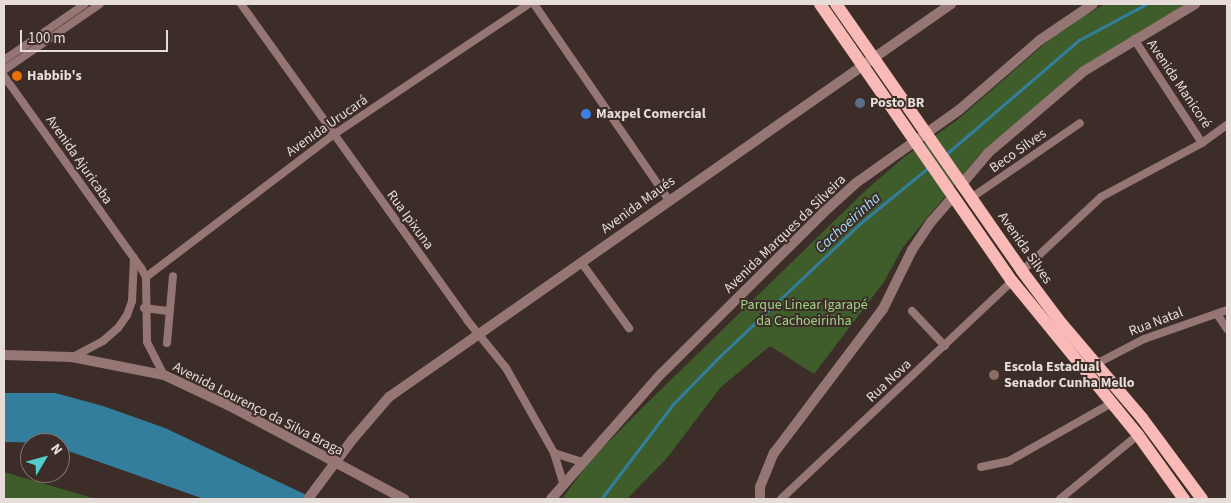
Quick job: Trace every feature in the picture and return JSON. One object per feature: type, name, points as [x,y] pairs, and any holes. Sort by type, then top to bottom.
[{"type":"main road","name":"Avenida Silves","points":[[820,4],[862,66],[922,141],[955,187],[1012,281],[1138,435],[1184,499]]},
{"type":"main road","name":"Avenida Silves","points":[[836,4],[873,58],[922,141]]},
{"type":"main road","name":"Avenida Silves","points":[[955,187],[971,198],[1022,271],[1142,418],[1202,499]]},
{"type":"street","points":[[4,60],[85,4]]},
{"type":"street","points":[[4,70],[100,4]]},
{"type":"street","name":"Rua Ipixuna","points":[[241,4],[333,135],[506,368],[554,453],[563,483]]},
{"type":"street","name":"Avenida Urucará","points":[[146,277],[333,135],[529,4]]},
{"type":"street","points":[[534,4],[668,199]]},
{"type":"street","name":"Avenida Maués","points":[[308,499],[352,440],[389,397],[480,335],[668,199],[951,4]]},
{"type":"street","name":"Avenida Marques da Silveira","points":[[551,499],[581,462],[661,374],[823,213],[856,183],[922,141],[1040,40],[1093,4]]},
{"type":"street","points":[[760,499],[760,487],[774,453],[883,309],[912,250],[955,187],[988,154],[1055,94],[1134,39],[1195,4]]},
{"type":"street","name":"Avenida Manicoré","points":[[1134,39],[1202,143]]},
{"type":"street","name":"Avenida Ajuricaba","points":[[4,76],[146,277]]},
{"type":"street","name":"Beco Silves","points":[[971,198],[1080,123]]},
{"type":"street","points":[[1022,271],[1101,197],[1202,143],[1227,124]]},
{"type":"street","points":[[72,357],[103,341],[118,328],[127,315],[132,301],[134,258]]},
{"type":"street","points":[[581,262],[630,328]]},
{"type":"street","points":[[167,343],[173,276]]},
{"type":"street","points":[[146,277],[144,308],[147,342],[164,376]]},
{"type":"street","name":"Rua Nova","points":[[781,499],[1012,281]]},
{"type":"street","points":[[144,308],[170,311]]},
{"type":"street","name":"Rua Natal","points":[[1096,364],[1144,339],[1227,310]]},
{"type":"street","points":[[912,311],[945,346]]},
{"type":"street","points":[[1217,314],[1227,329]]},
{"type":"street","name":"Avenida Lourenço da Silva Braga","points":[[4,355],[72,357],[164,376],[228,405],[404,499]]},
{"type":"street","points":[[981,467],[1010,461],[1112,403]]},
{"type":"street","points":[[1060,499],[1138,435]]},
{"type":"street","points":[[554,453],[581,462]]},
{"type":"green space","name":"Parque Linear Igarapé da Cachoeirinha","points":[[1105,4],[1186,4],[1076,71],[980,154],[903,247],[884,282],[814,374],[770,346],[720,388],[667,458],[627,499],[562,499],[590,461],[644,406],[866,190],[903,158],[956,121],[1064,27]]},
{"type":"green space","points":[[4,472],[20,477],[20,483],[41,483],[96,499],[4,499]]},
{"type":"water","points":[[4,393],[55,393],[103,406],[165,428],[315,499],[204,499],[70,452],[70,433],[20,433],[20,442],[4,442]]},
{"type":"waterway","name":"Cachoeirinha","points":[[944,156],[1079,40],[1146,4]]},
{"type":"waterway","name":"Cachoeirinha","points":[[601,499],[673,404],[720,356],[863,221],[929,167]]},
{"type":"place","name":"Habbib's","points":[[17,76]]},
{"type":"place","name":"Posto BR","points":[[860,103]]},
{"type":"place","name":"Maxpel Comercial","points":[[586,114]]},
{"type":"place","name":"Escola Estadual Senador Cunha Mello","points":[[994,375]]}]
